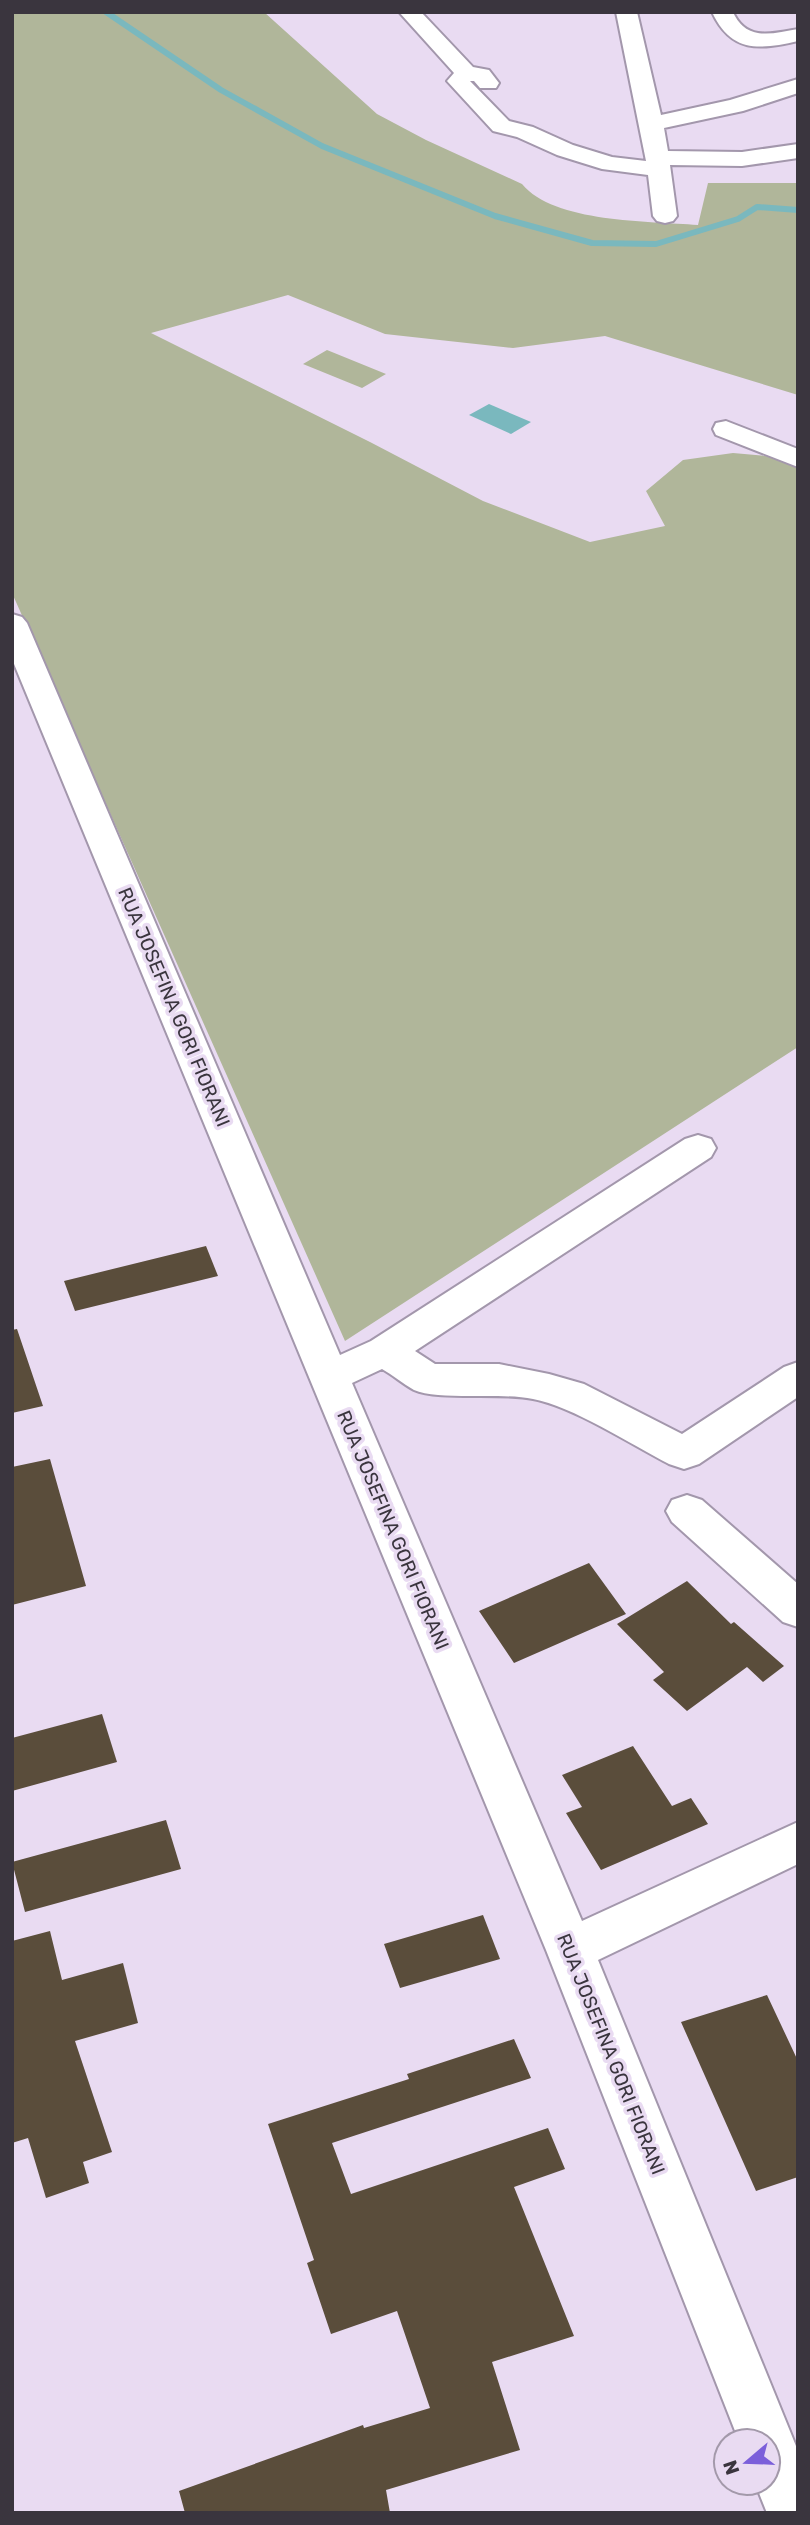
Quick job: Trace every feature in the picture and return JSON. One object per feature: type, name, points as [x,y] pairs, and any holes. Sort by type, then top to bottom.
[{"type":"street","points":[[409,12],[466,74],[458,81],[501,126],[525,132],[565,150],[610,164],[742,159],[798,151]]},
{"type":"street","points":[[626,12],[631,78],[652,124],[665,215]]},
{"type":"street","points":[[722,12],[727,27],[737,35],[770,40],[798,34]]},
{"type":"street","points":[[652,124],[735,106],[798,86]]},
{"type":"street","points":[[726,429],[798,459]]},
{"type":"street","name":"RUA JOSEFINA GORI FIORANI","points":[[12,623],[570,1950],[761,2427]]},
{"type":"street","points":[[328,1376],[384,1351],[698,1147]]},
{"type":"street","points":[[384,1351],[428,1378],[499,1379],[535,1384],[570,1395],[684,1453],[798,1377]]},
{"type":"street","points":[[687,1511],[798,1610]]},
{"type":"street","points":[[570,1950],[798,1842]]},
{"type":"street","name":"RUA JOSEFINA GORI FIORANI","points":[[782,2480],[795,2513]]},
{"type":"shaded area","points":[[12,12],[264,12],[377,114],[426,140],[522,184],[537,197],[579,213],[629,221],[698,225],[708,183],[798,183],[798,395],[605,336],[513,348],[385,334],[288,295],[151,333],[483,501],[590,542],[665,526],[646,491],[683,460],[733,453],[798,459],[798,1047],[345,1341],[12,593]]},
{"type":"shaded area","points":[[327,350],[386,374],[362,388],[303,364]]},
{"type":"shaded area","points":[[489,404],[531,422],[511,434],[469,415]]},
{"type":"building","points":[[206,1246],[218,1276],[75,1311],[64,1281]]},
{"type":"building","points":[[17,1329],[43,1406],[12,1413],[12,1330]]},
{"type":"building","points":[[50,1459],[86,1586],[12,1605],[12,1467]]},
{"type":"building","points":[[589,1563],[626,1614],[514,1663],[479,1611]]},
{"type":"building","points":[[687,1581],[731,1624],[734,1622],[784,1666],[763,1682],[747,1667],[687,1711],[653,1680],[664,1672],[617,1624]]},
{"type":"building","points":[[102,1714],[117,1762],[12,1791],[12,1738]]},
{"type":"building","points":[[633,1746],[672,1806],[691,1798],[708,1824],[601,1870],[566,1813],[582,1807],[562,1775]]},
{"type":"building","points":[[166,1820],[181,1869],[25,1912],[12,1862]]},
{"type":"building","points":[[483,1915],[500,1959],[400,1988],[384,1944]]},
{"type":"building","points":[[50,1931],[62,1980],[123,1963],[138,2023],[75,2041],[112,2152],[83,2162],[89,2183],[46,2198],[28,2138],[12,2143],[12,1941]]},
{"type":"building","points":[[767,1995],[798,2061],[798,2177],[756,2191],[681,2022]]},
{"type":"building","points":[[514,2039],[531,2078],[332,2143],[351,2194],[548,2128],[565,2169],[514,2187],[574,2336],[492,2362],[520,2450],[386,2490],[390,2513],[185,2513],[179,2491],[363,2425],[364,2428],[430,2408],[397,2311],[331,2334],[307,2263],[314,2260],[268,2124],[409,2079],[407,2074]]},
{"type":"waterway","points":[[106,12],[221,90],[322,146],[495,216],[592,243],[656,244],[738,219],[757,207],[798,210]]}]
